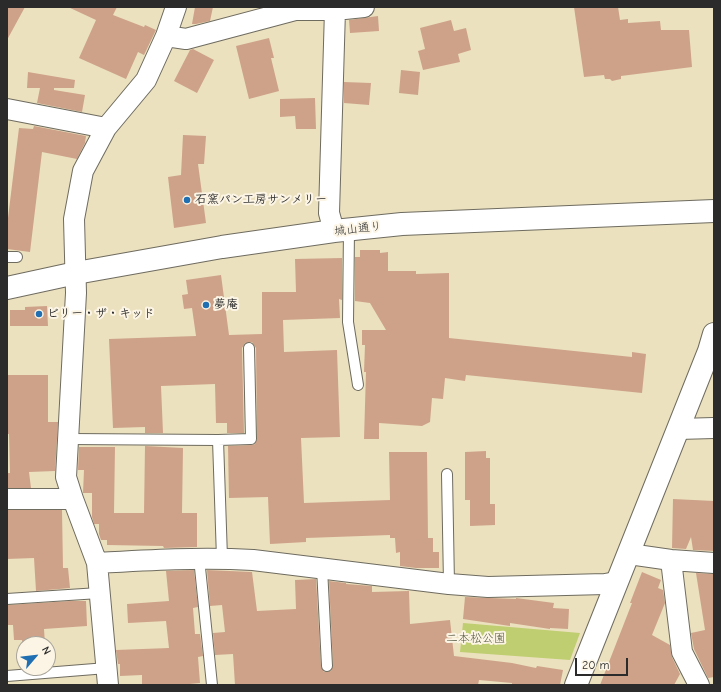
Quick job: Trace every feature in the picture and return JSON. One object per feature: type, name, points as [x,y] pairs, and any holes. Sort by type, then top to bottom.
[{"type":"street","points":[[107,677],[97,563],[66,477],[76,293],[74,219],[84,171],[106,128],[146,80],[166,36],[176,7]]},
{"type":"street","points":[[166,36],[186,39],[295,8],[335,10],[364,7]]},
{"type":"street","points":[[335,10],[329,213],[341,230]]},
{"type":"street","points":[[7,109],[106,128]]},
{"type":"street","name":"城山通り","points":[[7,288],[76,273],[222,247],[341,230],[402,224],[714,211]]},
{"type":"street","points":[[576,685],[709,351],[714,334]]},
{"type":"street","points":[[678,429],[714,428]]},
{"type":"street","points":[[7,499],[73,499]]},
{"type":"street","points":[[629,554],[671,560],[714,563]]},
{"type":"street","points":[[97,563],[222,558],[253,560],[449,584],[488,587],[605,584],[616,582]]},
{"type":"street","points":[[671,560],[682,652],[699,685]]},
{"type":"lane","points":[[341,230],[348,322],[358,385]]},
{"type":"lane","points":[[69,439],[251,439],[249,348]]},
{"type":"lane","points":[[218,440],[222,558]]},
{"type":"lane","points":[[447,474],[449,584]]},
{"type":"lane","points":[[199,558],[212,685]]},
{"type":"lane","points":[[322,568],[327,666]]},
{"type":"lane","points":[[7,599],[99,593]]},
{"type":"lane","points":[[7,676],[107,677]]},
{"type":"green space","name":"二本松公園","points":[[463,623],[580,633],[570,660],[460,652]]},
{"type":"building","points":[[7,7],[25,7],[7,40]]},
{"type":"building","points":[[68,7],[117,7],[113,15],[156,30],[144,55],[138,52],[126,79],[79,58],[96,20]]},
{"type":"building","points":[[195,7],[213,7],[210,21],[192,24]]},
{"type":"building","points":[[574,7],[618,7],[620,20],[628,19],[628,23],[660,21],[661,30],[689,30],[692,67],[621,76],[621,79],[612,81],[610,79],[605,79],[604,75],[584,77]]},
{"type":"building","points":[[378,16],[379,31],[350,33],[349,20]]},
{"type":"building","points":[[451,20],[454,31],[466,28],[471,50],[458,54],[460,62],[423,70],[418,51],[425,49],[420,28]]},
{"type":"building","points":[[269,38],[274,58],[271,58],[279,91],[249,99],[236,46]]},
{"type":"building","points":[[193,49],[214,60],[197,93],[174,81],[190,50]]},
{"type":"building","points":[[401,70],[420,72],[418,95],[399,93]]},
{"type":"building","points":[[28,72],[75,80],[74,88],[54,88],[54,90],[85,95],[82,112],[37,103],[40,88],[27,88]]},
{"type":"building","points":[[344,82],[371,83],[369,105],[344,103]]},
{"type":"building","points":[[315,98],[316,129],[296,129],[295,116],[280,117],[280,99]]},
{"type":"building","points":[[34,126],[86,136],[85,143],[77,159],[42,152],[30,252],[7,249],[7,226],[19,128],[33,129]]},
{"type":"building","name":"石窯パン工房サンメリー","points":[[183,135],[206,136],[204,164],[198,164],[206,223],[174,228],[168,177],[181,175]]},
{"type":"building","points":[[360,250],[380,250],[380,253],[388,252],[388,271],[416,271],[416,274],[449,273],[449,338],[632,357],[632,352],[646,354],[642,393],[466,375],[465,381],[445,378],[443,399],[432,398],[430,422],[422,426],[379,423],[379,439],[364,439],[366,372],[364,372],[365,345],[362,345],[362,330],[386,330],[370,303],[355,301],[355,257],[360,257]]},
{"type":"building","points":[[342,258],[342,300],[339,299],[340,318],[283,320],[284,352],[337,350],[340,437],[301,438],[304,503],[390,500],[389,452],[427,452],[428,538],[433,538],[433,552],[439,552],[439,568],[400,566],[400,552],[396,553],[395,538],[390,538],[390,535],[306,538],[306,542],[270,544],[268,497],[229,498],[228,446],[252,445],[255,444],[257,439],[256,348],[252,342],[245,343],[242,348],[244,433],[227,433],[227,423],[216,423],[215,384],[161,386],[163,433],[145,433],[145,427],[113,428],[109,339],[196,336],[192,308],[184,309],[182,295],[188,294],[186,280],[221,275],[229,335],[262,334],[262,292],[296,292],[295,259]]},
{"type":"building","points":[[47,306],[48,326],[10,326],[10,310],[25,310],[25,307]]},
{"type":"building","points":[[7,375],[48,375],[48,422],[58,422],[55,471],[29,472],[31,488],[7,488],[7,473],[10,473],[9,434],[7,434]]},
{"type":"building","points":[[145,446],[183,448],[182,513],[197,513],[197,547],[164,548],[163,546],[107,545],[107,540],[101,540],[99,534],[99,524],[94,524],[92,517],[92,493],[83,493],[84,470],[78,470],[79,447],[115,447],[114,513],[144,513]]},
{"type":"building","points":[[486,451],[486,458],[490,458],[490,504],[495,504],[495,525],[470,526],[470,500],[465,500],[465,452]]},
{"type":"building","points":[[673,499],[714,501],[714,551],[693,550],[691,537],[686,549],[672,548]]},
{"type":"building","points":[[7,510],[62,510],[63,568],[68,568],[70,588],[36,591],[34,558],[7,559]]},
{"type":"building","points":[[194,570],[198,607],[193,608],[195,634],[200,634],[203,656],[198,657],[200,683],[179,685],[142,685],[142,675],[120,676],[120,664],[118,664],[116,650],[169,648],[166,621],[128,623],[127,604],[169,601],[166,571]]},
{"type":"building","points":[[207,570],[252,572],[257,611],[296,609],[295,580],[316,579],[321,666],[324,672],[331,671],[333,666],[329,581],[372,586],[372,592],[409,591],[410,624],[450,620],[454,656],[512,663],[536,668],[537,666],[563,670],[560,685],[512,685],[512,683],[479,680],[478,685],[235,685],[233,654],[215,655],[213,633],[225,632],[222,605],[210,606]]},
{"type":"building","points":[[642,572],[661,580],[658,588],[663,590],[665,603],[652,635],[670,645],[672,657],[680,674],[674,685],[600,685],[632,603],[630,603]]},
{"type":"building","points":[[696,573],[714,574],[714,677],[708,678],[694,649],[691,633],[705,630]]},
{"type":"building","points":[[465,597],[516,598],[554,603],[553,608],[569,609],[568,629],[550,629],[510,623],[510,626],[463,619]]},
{"type":"building","points":[[86,601],[87,626],[44,629],[44,636],[16,636],[16,640],[14,640],[13,625],[7,625],[7,605]]},
{"type":"place","name":"石窯パン工房サンメリー","points":[[187,200]]},
{"type":"place","name":"夢庵","points":[[206,305]]},
{"type":"place","name":"ビリー・ザ・キッド","points":[[39,314]]}]
